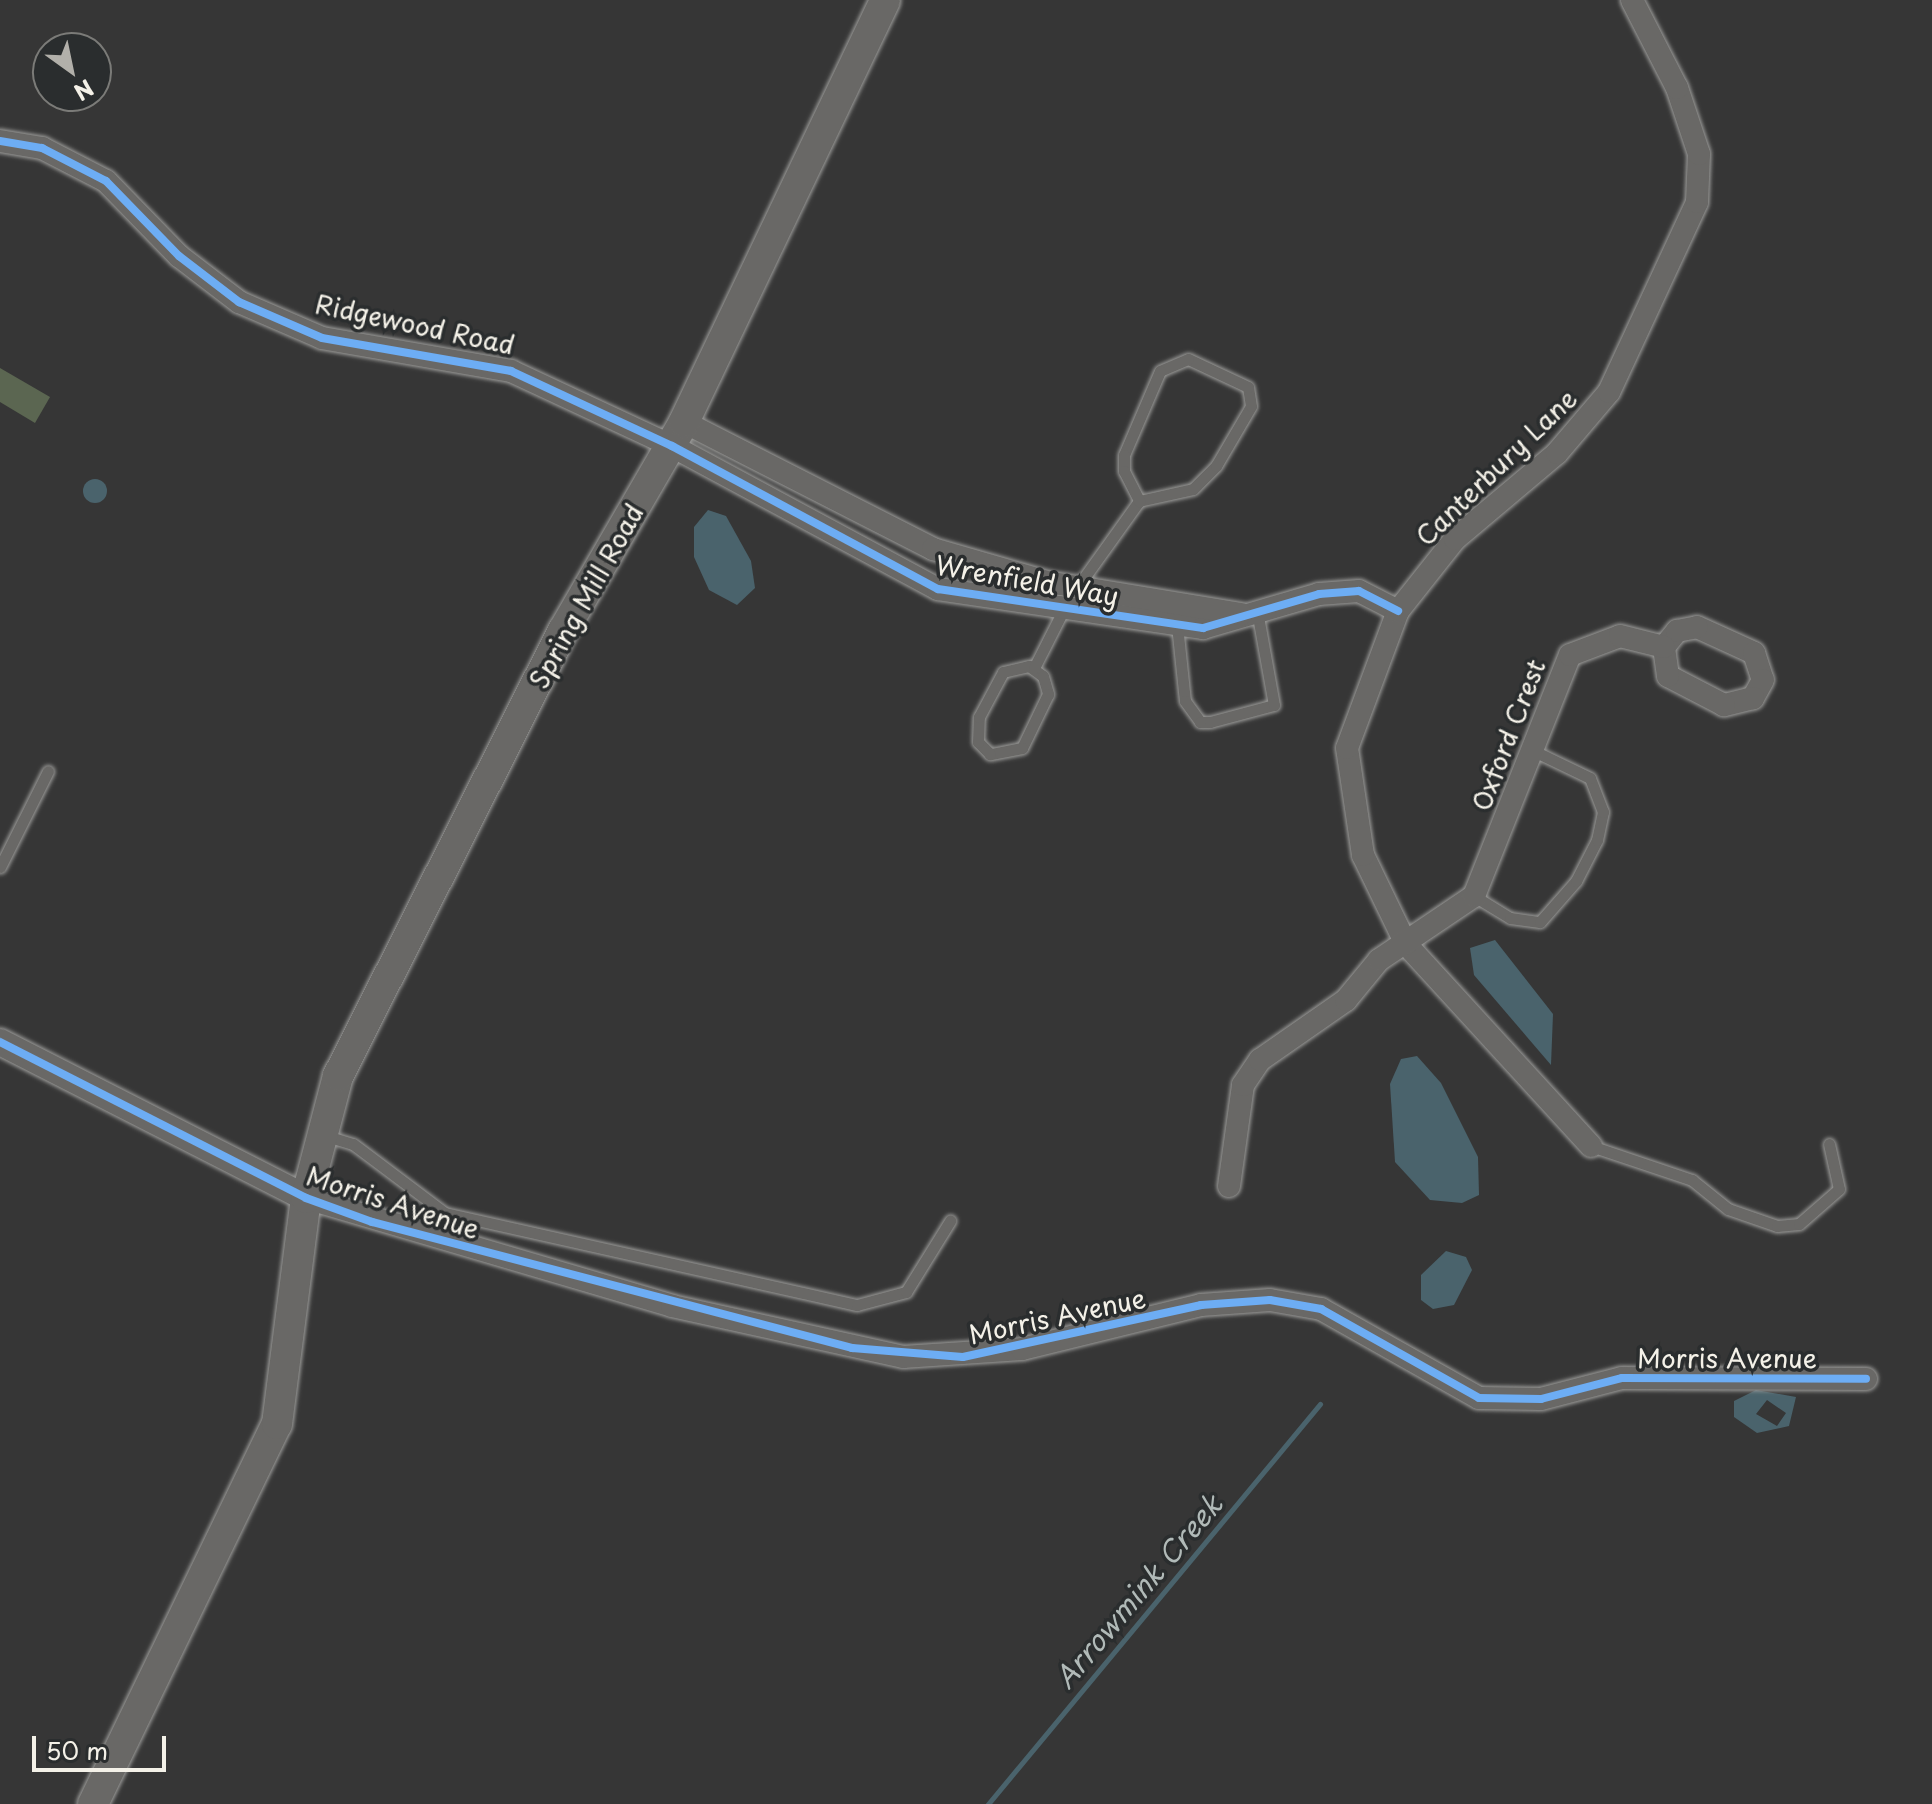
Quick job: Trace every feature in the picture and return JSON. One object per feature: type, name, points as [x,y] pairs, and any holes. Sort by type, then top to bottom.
[{"type":"main road","name":"Spring Mill Road","points":[[93,1804],[277,1424],[306,1198],[338,1076],[563,631],[678,434],[885,0]]},
{"type":"street","name":"Canterbury Lane","points":[[1591,1146],[1406,944],[1363,855],[1347,748],[1398,611],[1455,539],[1557,453],[1609,392],[1697,202],[1699,154],[1677,88],[1632,0]]},
{"type":"street","name":"Ridgewood Road","points":[[0,141],[42,148],[106,181],[179,256],[239,302],[322,338],[511,371],[678,434]]},
{"type":"street","name":"Wrenfield Way","points":[[678,434],[754,458],[933,549],[1077,587],[1258,616]]},
{"type":"street","name":"Wrenfield Way","points":[[678,434],[743,483],[804,521],[938,589],[1177,625],[1258,616],[1295,600],[1359,591],[1398,611]]},
{"type":"street","points":[[743,483],[754,458]]},
{"type":"street","points":[[804,521],[818,490]]},
{"type":"street","points":[[1697,627],[1745,647],[1763,670],[1759,690],[1734,706],[1676,683],[1663,667],[1664,647],[1677,631],[1697,627]]},
{"type":"street","name":"Oxford Crest","points":[[1474,896],[1536,752],[1570,655],[1620,636],[1664,647]]},
{"type":"street","points":[[1229,1186],[1243,1085],[1260,1060],[1346,1000],[1379,960],[1474,896]]},
{"type":"street","name":"Morris Avenue","points":[[0,1042],[306,1198],[672,1306],[903,1357],[1022,1349],[1201,1305],[1270,1300],[1321,1309],[1479,1398],[1541,1399],[1622,1378],[1866,1379]]},
{"type":"lane","points":[[1034,668],[1077,587],[1139,501],[1193,489],[1216,466],[1251,406],[1248,387],[1188,359],[1160,371],[1124,455],[1124,471],[1139,501]]},
{"type":"lane","points":[[1177,625],[1185,701],[1200,722],[1210,722],[1274,705],[1258,616]]},
{"type":"lane","points":[[1034,668],[1048,694],[1027,741],[1015,753],[990,754],[976,734],[979,717],[1003,672],[1034,668]]},
{"type":"lane","points":[[1474,896],[1510,918],[1540,922],[1576,881],[1597,840],[1603,812],[1590,778],[1536,752]]},
{"type":"lane","points":[[0,867],[48,771]]},
{"type":"lane","points":[[322,1134],[353,1144],[445,1213],[857,1305],[906,1292],[950,1221]]},
{"type":"lane","points":[[1591,1146],[1692,1180],[1728,1209],[1777,1226],[1799,1224],[1839,1189],[1829,1144]]},
{"type":"green space","points":[[0,368],[50,397],[35,423],[0,402]]},
{"type":"water","points":[[95,479],[103,483],[107,491],[103,499],[95,503],[87,499],[83,491],[87,483]]},
{"type":"water","points":[[708,510],[726,516],[751,561],[755,588],[737,605],[709,590],[694,557],[694,527]]},
{"type":"water","points":[[1495,940],[1553,1014],[1551,1065],[1474,975],[1470,948]]},
{"type":"water","points":[[1417,1056],[1441,1083],[1478,1157],[1479,1195],[1462,1203],[1430,1200],[1395,1162],[1390,1084],[1401,1059]]},
{"type":"water","points":[[1446,1251],[1466,1257],[1472,1270],[1454,1305],[1433,1309],[1421,1300],[1421,1275]]},
{"type":"water","points":[[1756,1390],[1796,1397],[1789,1426],[1757,1433],[1734,1417],[1734,1401]],"holes":[[[1767,1400],[1786,1413],[1777,1426],[1756,1414]]]},
{"type":"waterway","name":"Arrowmink Creek","points":[[988,1804],[1320,1404]]},
{"type":"cycle path","points":[[0,141],[42,148],[106,181],[179,256],[239,302],[322,338],[511,371],[672,446],[938,589],[1203,628],[1319,594],[1359,591],[1398,611]]},
{"type":"cycle path","points":[[0,1042],[306,1198],[372,1222],[852,1348],[963,1357],[1201,1305],[1270,1300],[1321,1309],[1479,1398],[1541,1399],[1622,1378],[1866,1379]]}]
